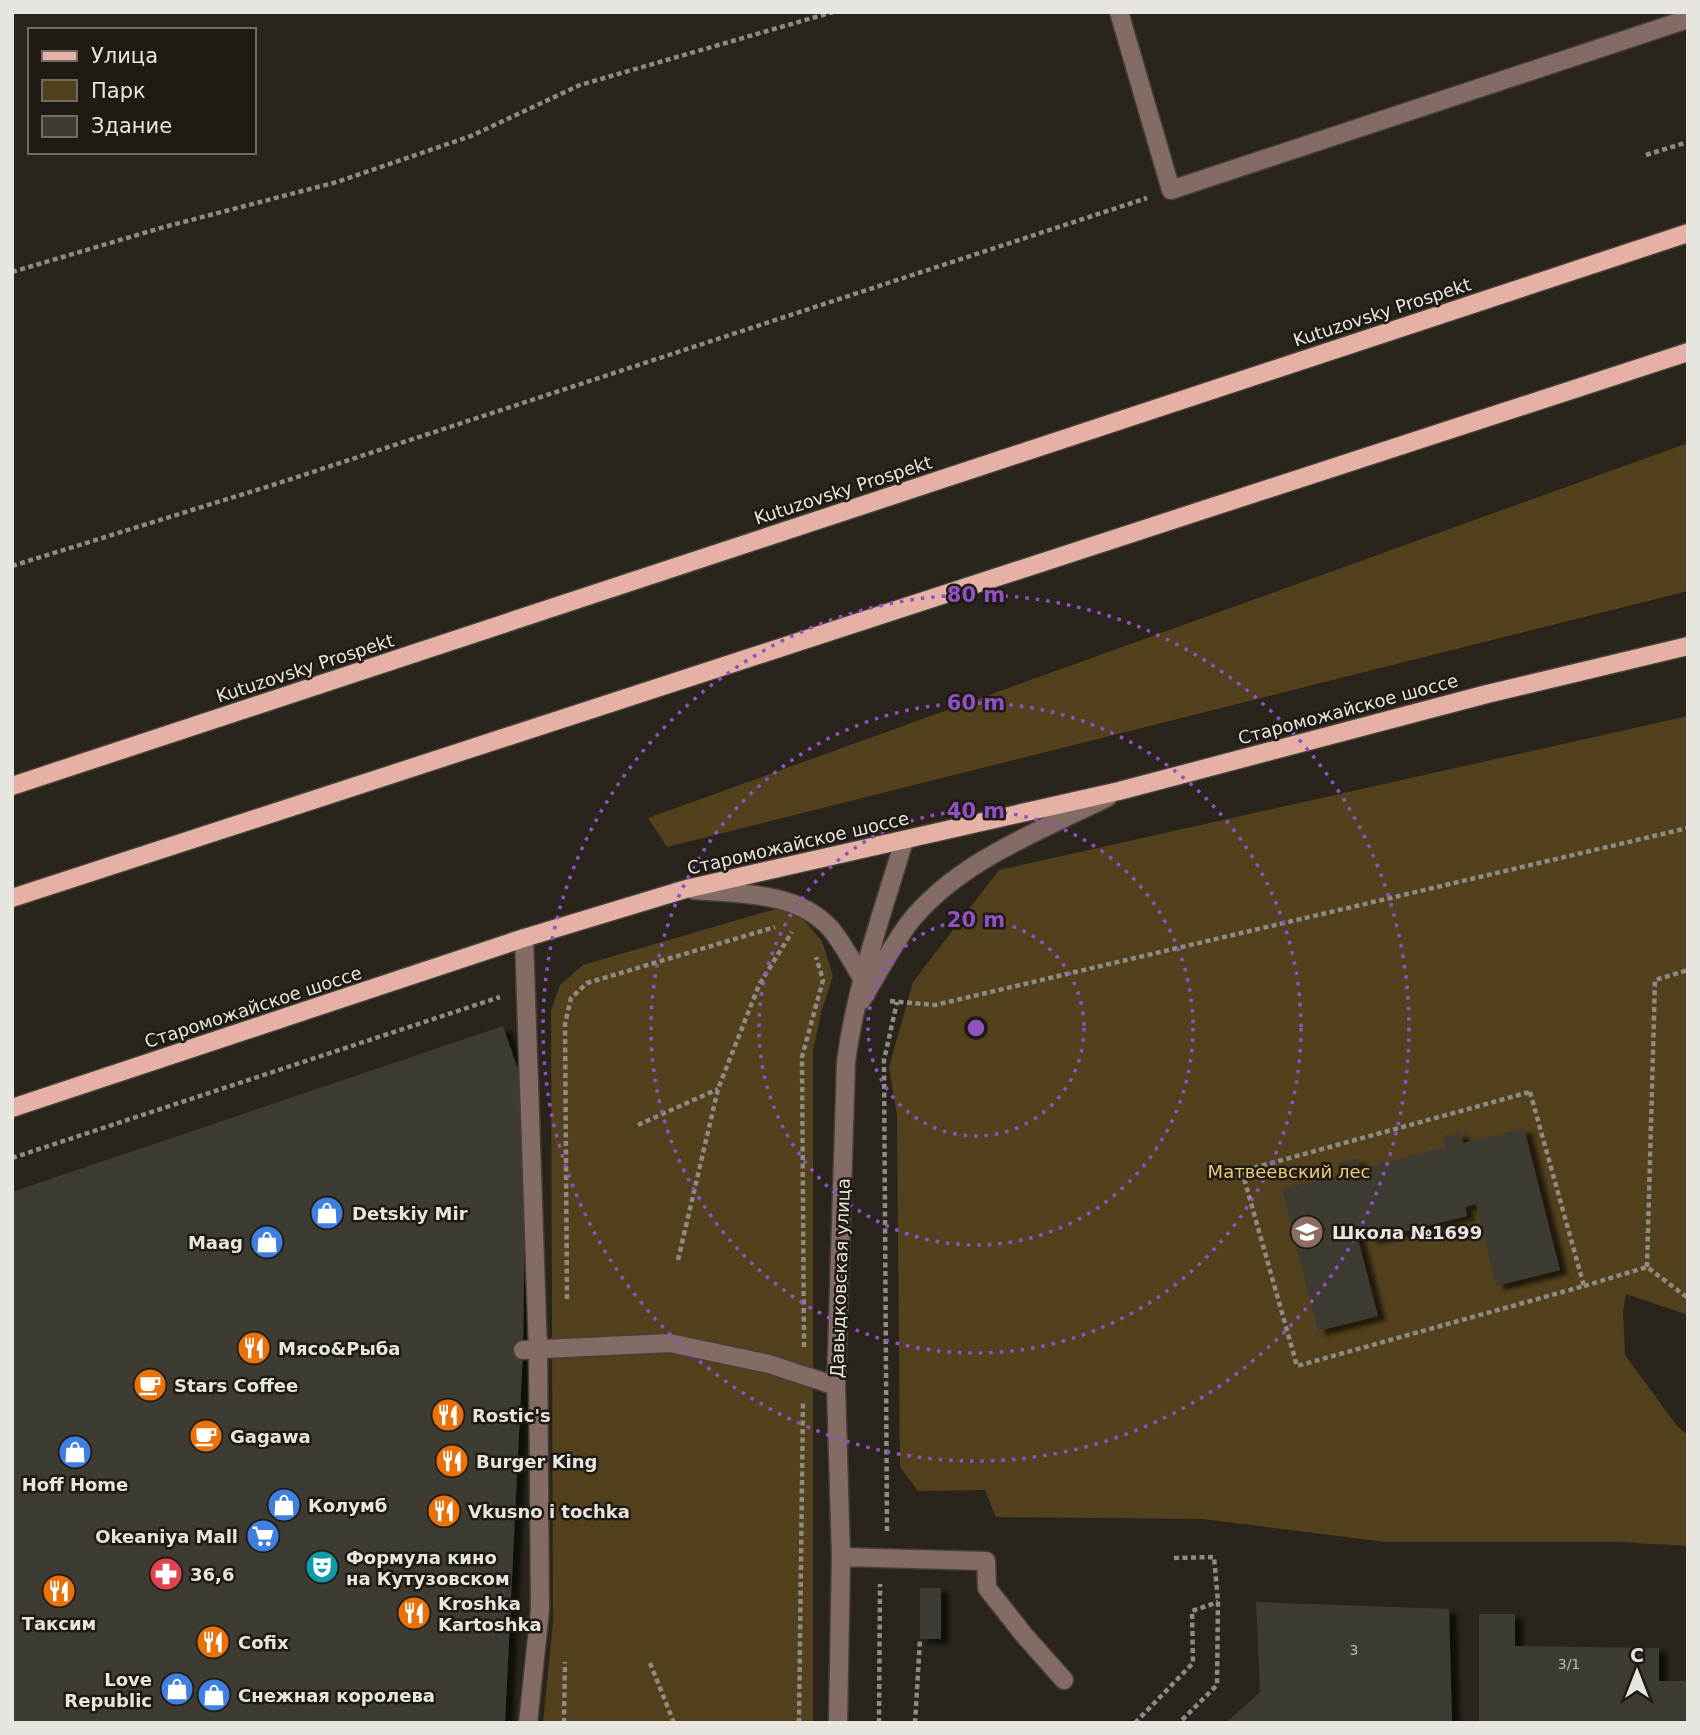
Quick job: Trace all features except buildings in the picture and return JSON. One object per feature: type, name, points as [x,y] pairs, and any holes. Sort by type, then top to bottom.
[{"type":"main road","name":"Kutuzovsky Prospekt","points":[[12,786],[1688,233]]},
{"type":"main road","points":[[12,898],[1688,352]]},
{"type":"main road","name":"Староможайское шоссе","points":[[12,1108],[524,938],[686,889],[1119,791],[1487,694],[1688,646]]},
{"type":"street","points":[[1119,12],[1171,190],[1688,19]]},
{"type":"street","points":[[852,1016],[909,924],[932,899],[965,872],[1119,791]]},
{"type":"street","name":"Давыдковская улица","points":[[838,1723],[841,1556],[836,1386],[846,1062],[852,1016],[904,841]]},
{"type":"street","points":[[686,889],[757,895],[793,903],[829,927],[862,978]]},
{"type":"street","points":[[524,938],[530,1350],[540,1610],[528,1723]]},
{"type":"street","points":[[530,1350],[670,1343],[769,1364],[836,1386]]},
{"type":"street","points":[[841,1556],[986,1561],[987,1588],[1024,1635],[1064,1679]]},
{"type":"path","points":[[12,272],[164,227],[337,181],[471,136],[580,85],[833,12]]},
{"type":"path","points":[[1646,155],[1688,142]]},
{"type":"path","points":[[12,566],[292,479],[1171,190]]},
{"type":"path","points":[[879,1723],[880,1558],[887,1540],[884,1060],[897,1002],[935,1005],[1688,828]]},
{"type":"path","points":[[567,1348],[565,1024],[571,998],[587,983],[780,926]]},
{"type":"path","points":[[787,926],[795,927],[801,935]]},
{"type":"path","points":[[678,1260],[718,1088],[759,985],[795,927]]},
{"type":"path","points":[[799,1723],[804,1376],[802,1056],[823,980],[814,952]]},
{"type":"path","points":[[1647,1267],[1655,980],[1688,970]]},
{"type":"path","points":[[12,1158],[526,989]]},
{"type":"path","points":[[638,1125],[718,1088]]},
{"type":"path","points":[[1584,1286],[1530,1091],[1242,1171],[1297,1366],[1584,1286],[1647,1267]]},
{"type":"path","points":[[1647,1267],[1688,1298]]},
{"type":"path","points":[[1174,1558],[1214,1556],[1218,1602],[1217,1685],[1179,1723]]},
{"type":"path","points":[[1135,1723],[1193,1663],[1192,1611],[1218,1602]]},
{"type":"path","points":[[915,1723],[920,1639]]},
{"type":"path","points":[[564,1723],[565,1653]]},
{"type":"path","points":[[650,1663],[674,1723]]},
{"type":"green space","points":[[1688,443],[1688,591],[667,847],[648,818]]},
{"type":"green space","name":"Матвеевский лес","points":[[1688,716],[1688,1315],[1626,1294],[1623,1311],[1625,1355],[1677,1426],[1688,1435],[1688,1546],[1619,1542],[1385,1542],[1203,1519],[996,1517],[985,1490],[918,1491],[900,1467],[897,1115],[889,1067],[913,982],[999,870]]},
{"type":"green space","points":[[779,908],[802,918],[822,941],[833,976],[813,1051],[813,1723],[543,1723],[553,1622],[551,1011],[560,985],[583,965]]},
{"type":"place","name":"Detskiy Mir","points":[[327,1213]]},
{"type":"place","name":"Школа №1699","points":[[1307,1232]]},
{"type":"place","name":"Maag","points":[[267,1242]]},
{"type":"place","name":"Мясо&Рыба","points":[[254,1348]]},
{"type":"place","name":"Stars Coffee","points":[[150,1385]]},
{"type":"place","name":"Rostic's","points":[[448,1415]]},
{"type":"place","name":"Gagawa","points":[[206,1436]]},
{"type":"place","name":"Hoff Home","points":[[75,1452]]},
{"type":"place","name":"Burger King","points":[[452,1461]]},
{"type":"place","name":"Колумб","points":[[284,1505]]},
{"type":"place","name":"Vkusno i tochka","points":[[444,1511]]},
{"type":"place","name":"Okeaniya Mall","points":[[263,1536]]},
{"type":"place","name":"Формула кино на Кутузовском","points":[[322,1567]]},
{"type":"place","name":"36,6","points":[[166,1574]]},
{"type":"place","name":"Таксим","points":[[59,1591]]},
{"type":"place","name":"Kroshka Kartoshka","points":[[414,1613]]},
{"type":"place","name":"Cofix","points":[[213,1642]]},
{"type":"place","name":"Love Republic","points":[[177,1689]]},
{"type":"place","name":"Снежная королева","points":[[214,1695]]}]
